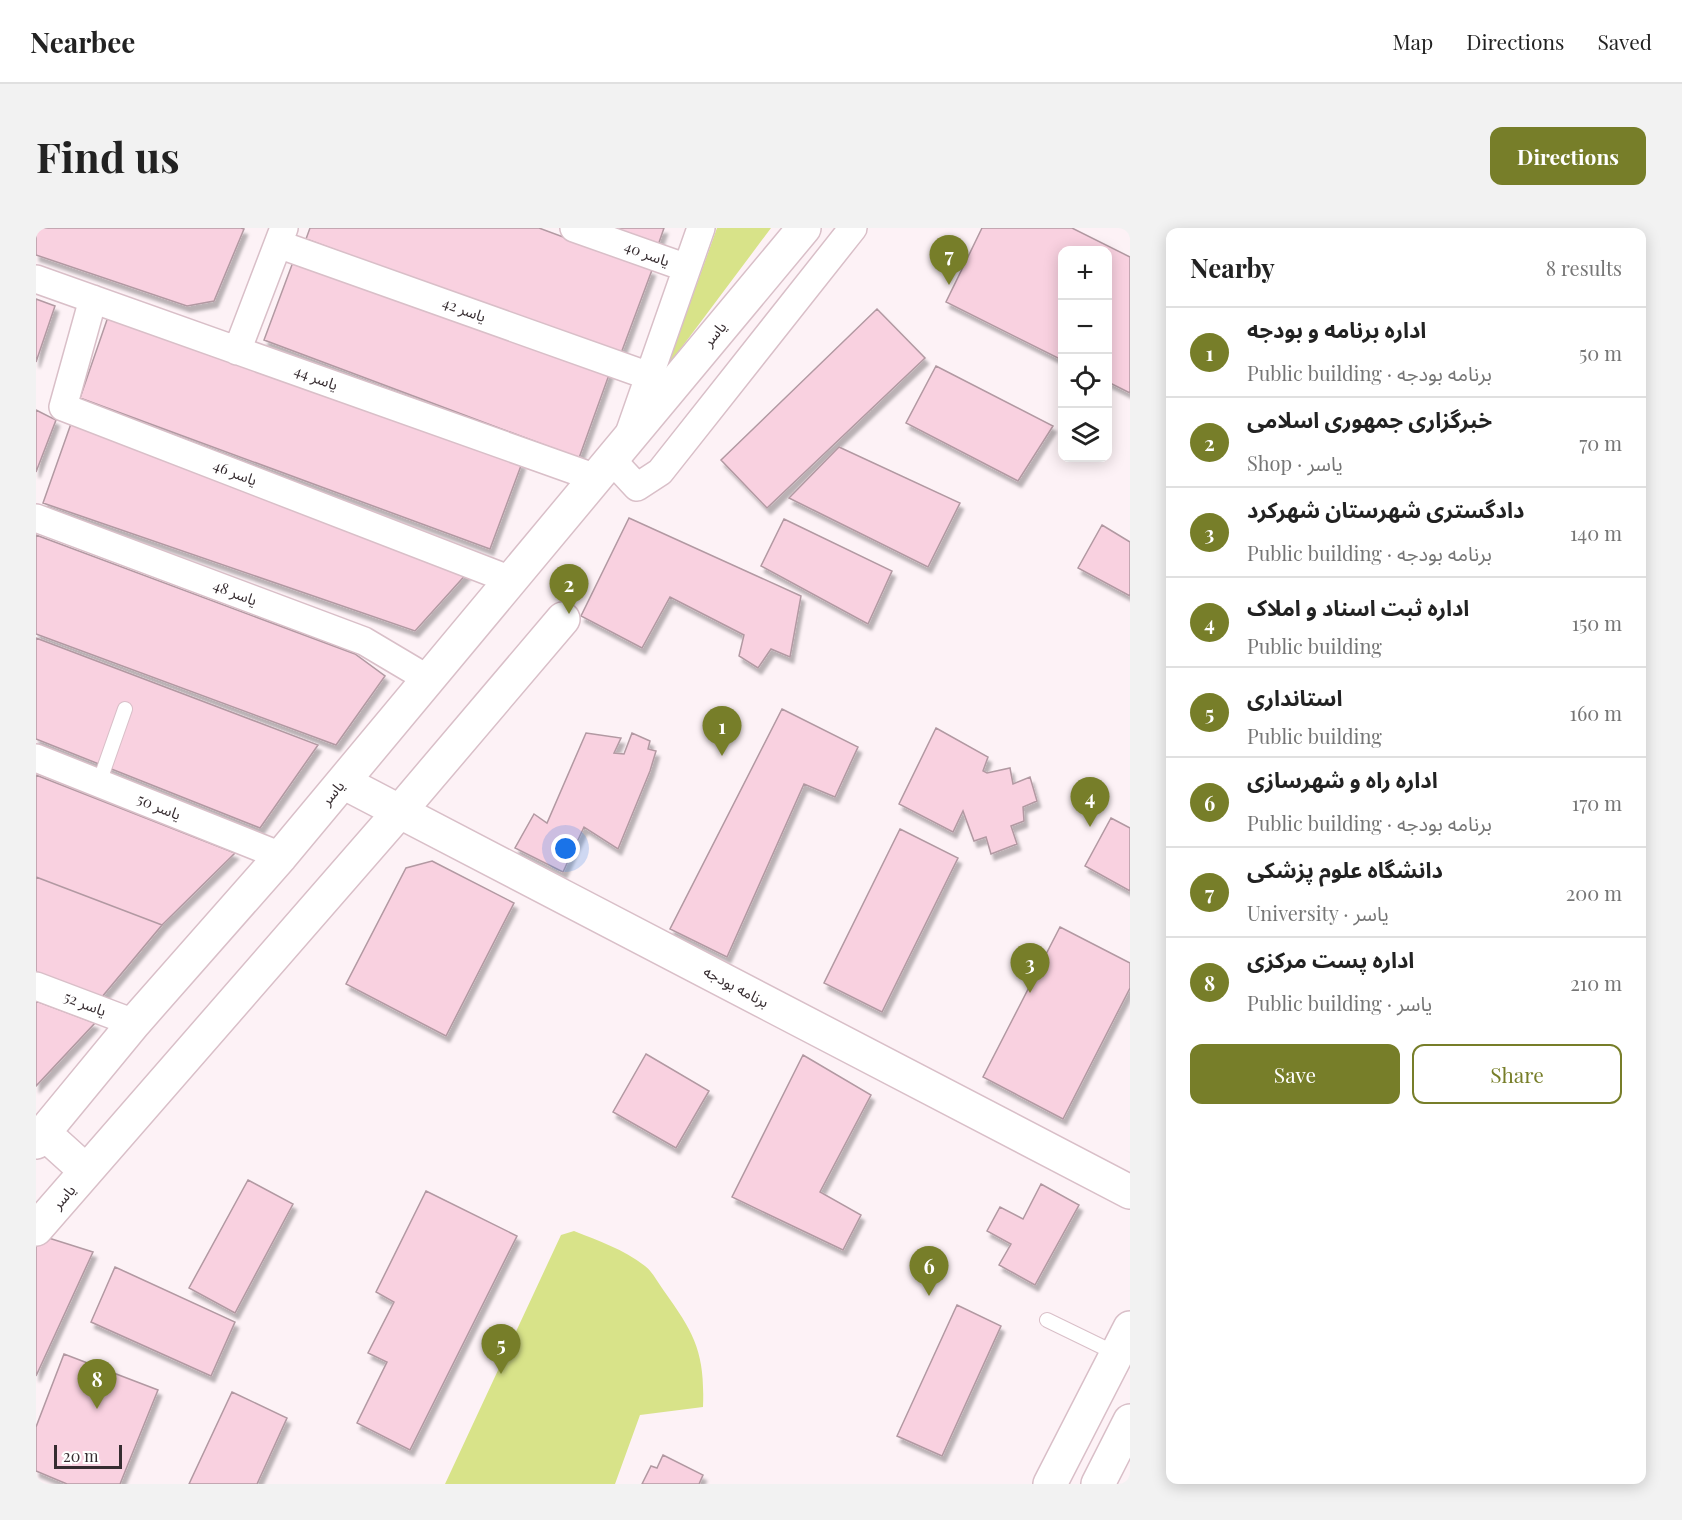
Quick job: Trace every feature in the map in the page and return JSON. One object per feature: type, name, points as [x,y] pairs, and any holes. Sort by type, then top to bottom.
[{"type":"main road","name":"یاسر","points":[[40,1138],[134,1023],[281,856],[804,228]]},
{"type":"main road","name":"یاسر","points":[[36,1229],[400,811],[563,619]]},
{"type":"main road","name":"برنامه بودجه","points":[[343,782],[1130,1192]]},
{"type":"main road","points":[[40,1138],[86,1171]]},
{"type":"main road","points":[[1050,1484],[1124,1341]]},
{"type":"main road","points":[[1075,1436],[1113,1470],[1130,1421]]},
{"type":"street","name":"یاسر 40","points":[[574,228],[687,268]]},
{"type":"street","name":"یاسر","points":[[611,459],[649,376],[701,228]]},
{"type":"street","points":[[611,459],[637,487],[660,472],[853,228]]},
{"type":"street","points":[[237,351],[281,236]]},
{"type":"street","name":"یاسر 42","points":[[281,236],[649,376]]},
{"type":"street","name":"یاسر 44","points":[[36,279],[237,351],[611,459]]},
{"type":"street","name":"یاسر 46","points":[[93,299],[63,407],[511,580]]},
{"type":"street","name":"یاسر 48","points":[[36,518],[363,641],[428,680]]},
{"type":"street","name":"یاسر 50","points":[[36,758],[281,856]]},
{"type":"street","name":"یاسر 52","points":[[36,986],[134,1023]]},
{"type":"lane","points":[[99,783],[125,710]]},
{"type":"lane","points":[[1047,1320],[1124,1341]]},
{"type":"green space","points":[[717,228],[771,228],[667,367]]},
{"type":"green space","points":[[574,1231],[628,1255],[653,1274],[683,1320],[696,1345],[702,1372],[703,1407],[640,1415],[615,1484],[445,1484],[561,1235]]},
{"type":"building","points":[[36,228],[244,229],[214,301],[187,306],[36,255]]},
{"type":"building","points":[[310,228],[539,228],[652,270],[620,356],[306,239]]},
{"type":"building","points":[[577,228],[664,228],[654,257]]},
{"type":"building","points":[[982,228],[1072,228],[1108,246],[1058,246],[1058,358],[946,302]]},
{"type":"building","points":[[1112,248],[1130,257],[1130,393],[1112,384]]},
{"type":"building","points":[[296,254],[610,372],[579,458],[264,340]]},
{"type":"building","points":[[36,299],[55,306],[36,362]]},
{"type":"building","points":[[877,309],[925,358],[767,508],[721,460]]},
{"type":"building","points":[[109,314],[522,463],[490,549],[80,398]]},
{"type":"building","points":[[936,366],[1053,426],[1018,481],[906,423]]},
{"type":"building","points":[[36,410],[56,420],[36,472]]},
{"type":"building","points":[[73,418],[469,571],[415,631],[43,503]]},
{"type":"building","points":[[839,447],[960,503],[928,567],[789,498]]},
{"type":"building","points":[[629,518],[801,596],[790,657],[771,649],[758,668],[739,656],[744,635],[670,597],[642,648],[581,616]]},
{"type":"building","points":[[784,519],[892,571],[868,624],[761,566]]},
{"type":"building","points":[[1102,525],[1130,542],[1130,596],[1078,568]]},
{"type":"building","points":[[36,535],[355,654],[385,676],[336,745],[36,634]]},
{"type":"building","points":[[36,638],[318,745],[260,828],[36,739]]},
{"type":"building","points":[[782,709],[858,747],[835,797],[804,784],[727,957],[670,929]]},
{"type":"building","points":[[936,728],[988,757],[983,771],[987,773],[1010,768],[1013,784],[1030,777],[1037,801],[1023,807],[1024,821],[1011,826],[1017,844],[991,854],[986,837],[974,841],[963,811],[953,832],[899,804]]},
{"type":"building","points":[[586,733],[621,738],[614,753],[624,754],[632,733],[650,741],[648,749],[656,751],[618,849],[584,827],[563,872],[515,848],[534,814],[547,823]]},
{"type":"building","points":[[36,775],[235,853],[162,925],[36,877]]},
{"type":"building","points":[[1111,818],[1130,828],[1130,891],[1085,866]]},
{"type":"building","points":[[900,829],[958,858],[882,1012],[824,983]]},
{"type":"building","points":[[432,861],[514,903],[446,1036],[346,984],[406,868]]},
{"type":"building","points":[[36,877],[162,925],[101,998],[36,973]]},
{"type":"building","points":[[1060,927],[1130,963],[1130,988],[1063,1119],[983,1077]]},
{"type":"building","points":[[36,1001],[95,1023],[36,1086]]},
{"type":"building","points":[[646,1054],[709,1091],[676,1148],[613,1112]]},
{"type":"building","points":[[803,1055],[871,1095],[820,1192],[861,1215],[843,1250],[732,1197]]},
{"type":"building","points":[[248,1180],[293,1204],[235,1313],[189,1288]]},
{"type":"building","points":[[1041,1184],[1079,1205],[1035,1285],[999,1265],[1011,1244],[987,1231],[1000,1207],[1023,1219]]},
{"type":"building","points":[[426,1191],[517,1236],[410,1450],[357,1423],[387,1362],[368,1353],[394,1302],[376,1292]]},
{"type":"building","points":[[36,1234],[93,1252],[36,1376]]},
{"type":"building","points":[[115,1267],[235,1322],[211,1376],[91,1322]]},
{"type":"building","points":[[957,1305],[1001,1326],[942,1456],[897,1436]]},
{"type":"building","points":[[64,1354],[158,1390],[120,1484],[67,1484],[36,1471],[36,1427]]},
{"type":"building","points":[[232,1392],[287,1418],[257,1484],[189,1484]]},
{"type":"building","points":[[663,1455],[703,1475],[699,1484],[642,1484],[651,1466],[657,1468]]},
{"type":"place","name":"دانشگاه علوم پزشکی","points":[[949,285]]},
{"type":"place","name":"خبرگزاری جمهوری اسلامی","points":[[569,614]]},
{"type":"place","name":"اداره برنامه و بودجه","points":[[722,756]]},
{"type":"place","name":"اداره ثبت اسناد و املاک","points":[[1090,827]]},
{"type":"place","name":"دادگستری شهرستان شهرکرد","points":[[1030,993]]},
{"type":"place","name":"اداره راه و شهرسازی","points":[[929,1296]]},
{"type":"place","name":"استانداری","points":[[501,1374]]},
{"type":"place","name":"اداره پست مرکزی","points":[[97,1409]]}]
